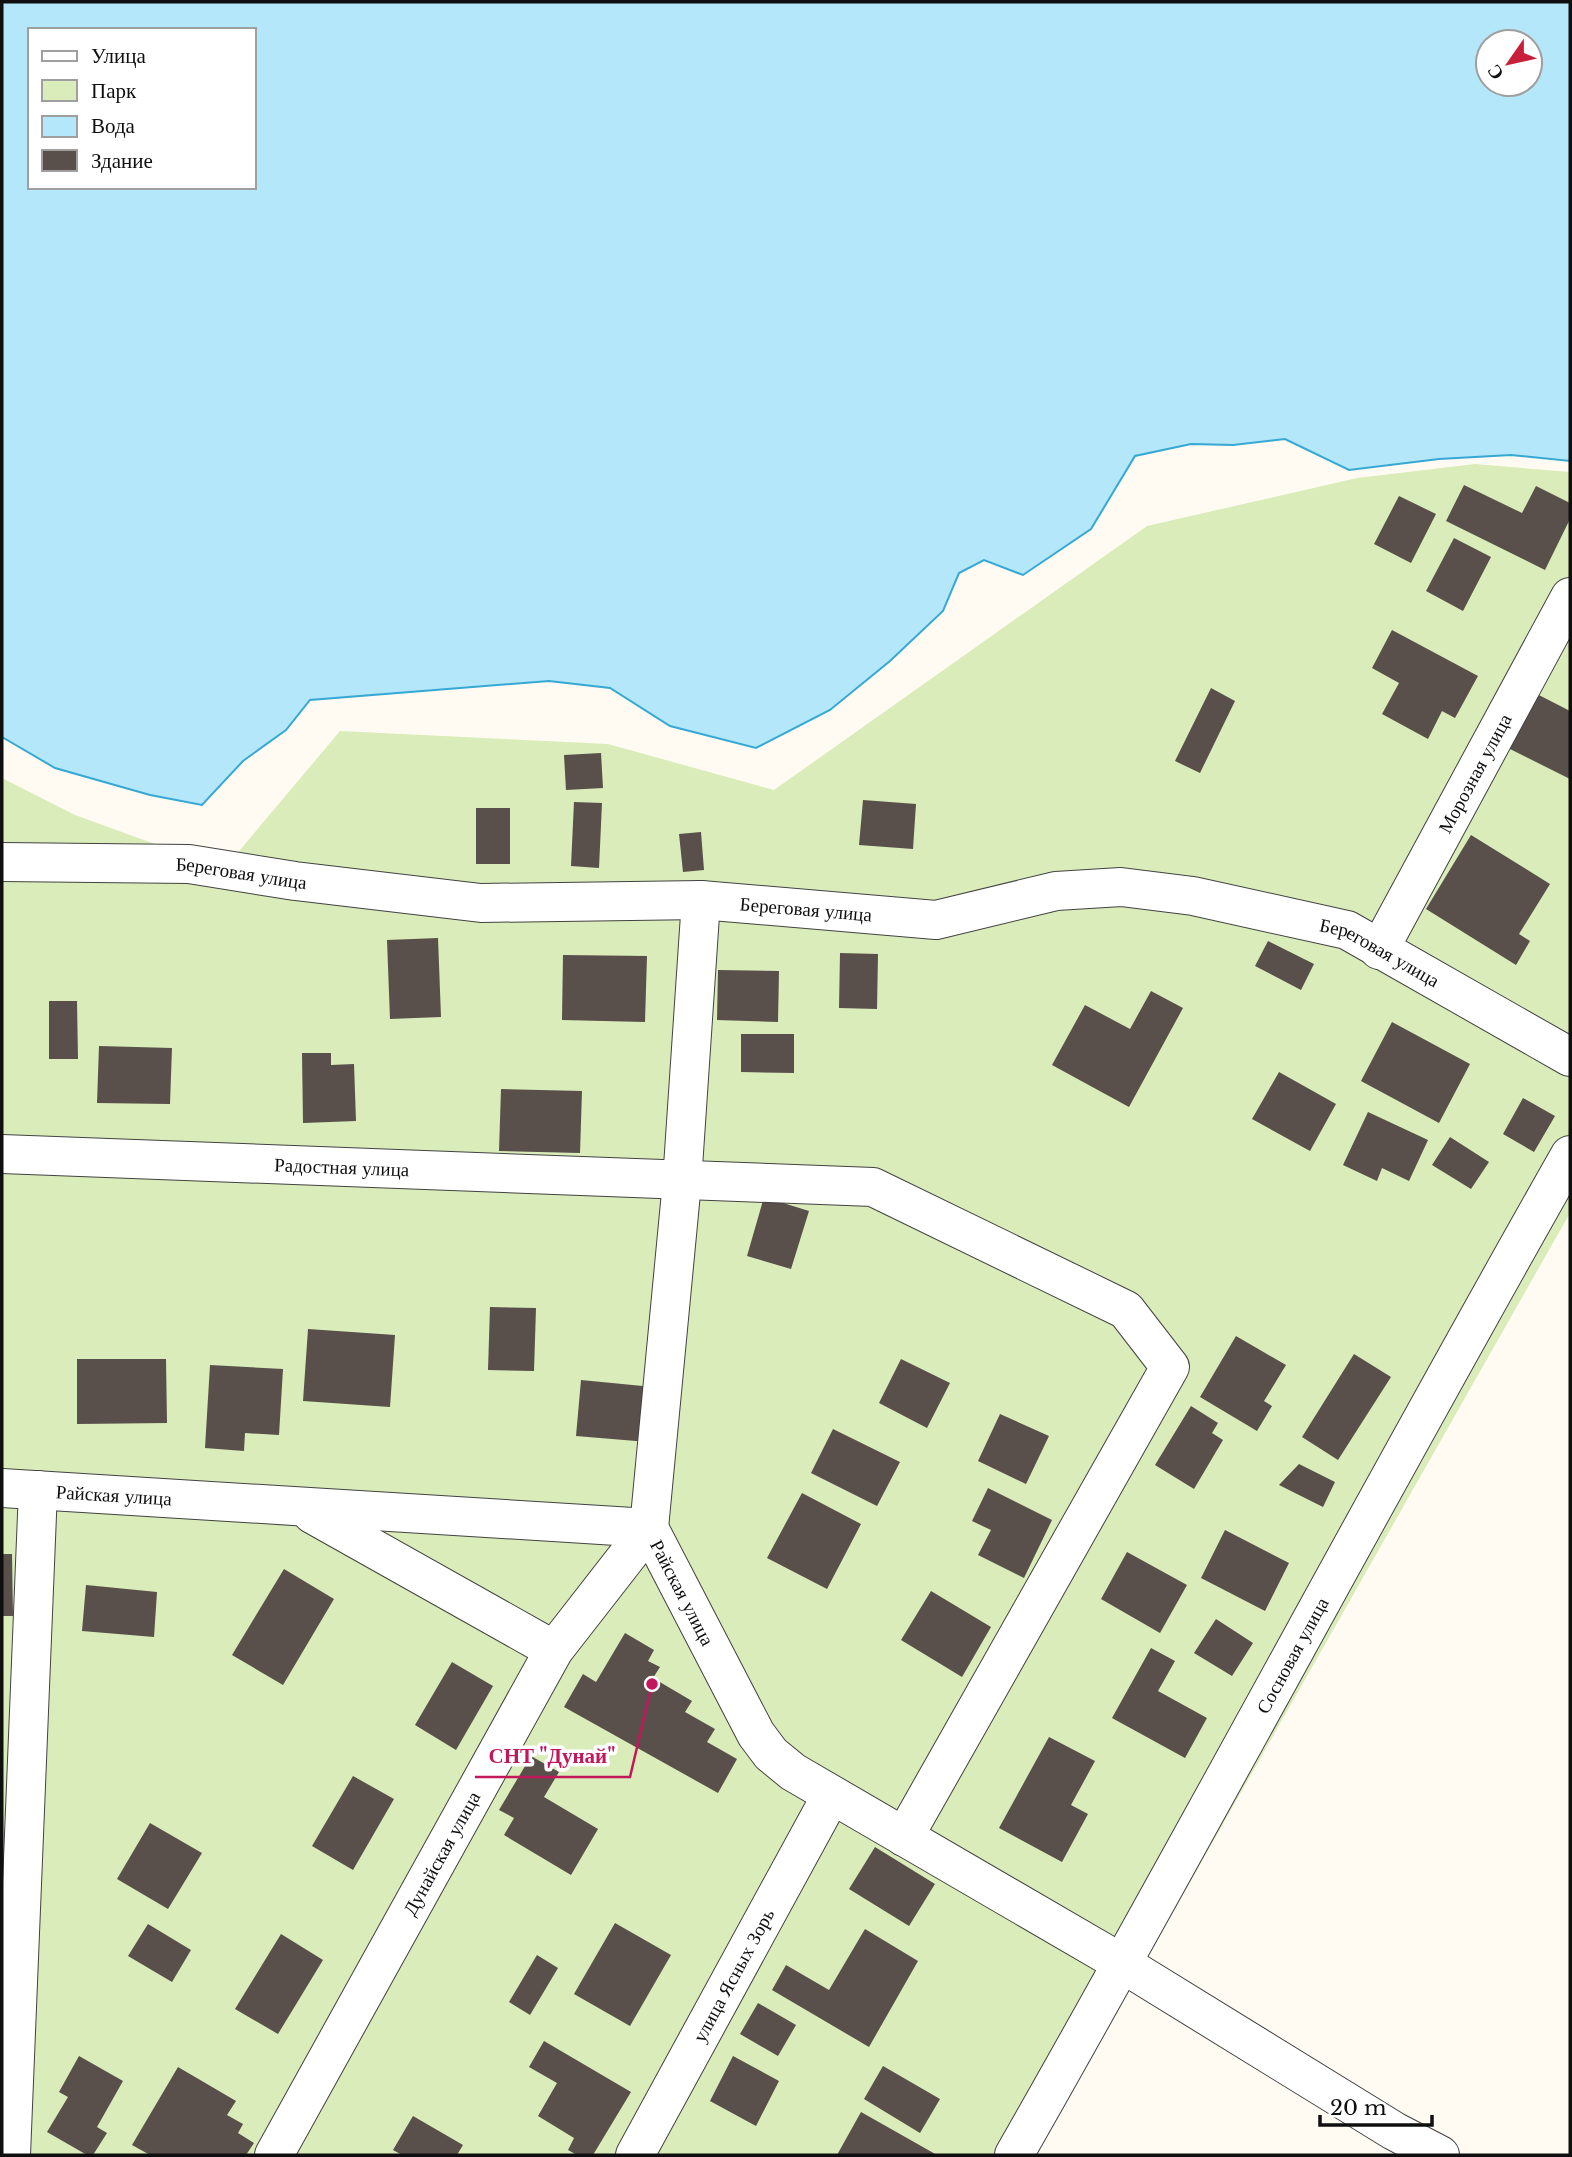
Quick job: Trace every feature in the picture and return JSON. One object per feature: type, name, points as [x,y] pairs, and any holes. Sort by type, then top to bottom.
[{"type":"street","name":"Морозная улица","points":[[1379,950],[1570,597]]},
{"type":"street","name":"Береговая улица","points":[[2,862],[189,864],[295,881],[481,903],[701,900],[936,920],[1056,891],[1121,887],[1193,896],[1347,930],[1570,1056]]},
{"type":"street","points":[[649,1528],[682,1182],[701,900]]},
{"type":"street","name":"Радостная улица","points":[[2,1154],[682,1182],[873,1187],[1126,1310],[1170,1367],[904,1837]]},
{"type":"street","name":"Сосновая улица","points":[[1014,2155],[1123,1964],[1442,1381],[1570,1155]]},
{"type":"street","points":[[11,2155],[20,1489]]},
{"type":"street","name":"Райская улица","points":[[20,1489],[649,1528],[756,1734],[782,1763],[831,1796],[1123,1964],[1440,2155]]},
{"type":"street","points":[[303,1508],[554,1650]]},
{"type":"street","name":"Дунайская улица","points":[[274,2155],[554,1650],[649,1528]]},
{"type":"street","name":"улица Ясных Зорь","points":[[635,2155],[831,1796]]},
{"type":"green space","points":[[1475,464],[1570,472],[1570,1213],[1035,2155],[2,2155],[2,778],[75,815],[224,869],[340,731],[608,744],[774,790],[1147,526],[1357,478]]},
{"type":"water","points":[[2,2],[1570,2],[1570,461],[1511,455],[1439,459],[1349,470],[1285,439],[1233,445],[1191,444],[1135,456],[1091,529],[1023,575],[984,560],[959,573],[943,611],[890,661],[830,710],[756,748],[670,726],[610,688],[549,681],[310,700],[286,730],[243,761],[202,805],[150,795],[55,768],[2,737]]},
{"type":"building","points":[[1464,485],[1522,513],[1536,486],[1570,503],[1570,519],[1545,570],[1446,521]]},
{"type":"building","points":[[1399,496],[1436,514],[1411,563],[1374,544]]},
{"type":"building","points":[[1454,538],[1491,557],[1463,611],[1426,591]]},
{"type":"building","points":[[1392,630],[1478,676],[1455,718],[1442,711],[1428,739],[1382,714],[1399,683],[1372,668]]},
{"type":"building","points":[[1211,688],[1235,701],[1200,773],[1175,761]]},
{"type":"building","points":[[1531,691],[1570,711],[1570,779],[1504,746]]},
{"type":"building","points":[[601,753],[603,788],[566,790],[564,755]]},
{"type":"building","points":[[863,800],[916,804],[913,849],[859,845]]},
{"type":"building","points":[[574,802],[602,803],[599,868],[571,866]]},
{"type":"building","points":[[476,808],[510,808],[510,864],[476,864]]},
{"type":"building","points":[[701,832],[704,870],[683,872],[679,834]]},
{"type":"building","points":[[1471,835],[1550,884],[1519,934],[1530,941],[1516,965],[1426,909]]},
{"type":"building","points":[[438,938],[441,1017],[390,1019],[387,940]]},
{"type":"building","points":[[1268,941],[1314,964],[1301,990],[1255,966]]},
{"type":"building","points":[[840,953],[878,954],[877,1009],[839,1008]]},
{"type":"building","points":[[563,955],[647,956],[645,1022],[562,1020]]},
{"type":"building","points":[[718,970],[779,971],[778,1022],[717,1020]]},
{"type":"building","points":[[1151,991],[1183,1008],[1129,1107],[1052,1065],[1085,1005],[1130,1029]]},
{"type":"building","points":[[49,1001],[77,1001],[78,1059],[49,1059]]},
{"type":"building","points":[[1392,1022],[1470,1064],[1439,1123],[1361,1081]]},
{"type":"building","points":[[741,1034],[794,1034],[794,1073],[741,1072]]},
{"type":"building","points":[[99,1046],[172,1048],[170,1104],[97,1103]]},
{"type":"building","points":[[302,1053],[331,1053],[331,1065],[354,1064],[356,1121],[303,1123]]},
{"type":"building","points":[[1279,1072],[1336,1104],[1310,1151],[1252,1119]]},
{"type":"building","points":[[501,1089],[582,1091],[580,1153],[499,1151]]},
{"type":"building","points":[[1523,1098],[1555,1116],[1534,1152],[1503,1134]]},
{"type":"building","points":[[1368,1112],[1428,1140],[1409,1181],[1382,1168],[1377,1181],[1343,1165]]},
{"type":"building","points":[[1450,1137],[1489,1162],[1471,1189],[1432,1165]]},
{"type":"building","points":[[764,1197],[809,1211],[791,1269],[747,1256]]},
{"type":"building","points":[[490,1307],[536,1308],[534,1371],[488,1370]]},
{"type":"building","points":[[308,1329],[395,1335],[390,1407],[303,1401]]},
{"type":"building","points":[[1236,1336],[1286,1365],[1264,1401],[1272,1406],[1257,1431],[1200,1397]]},
{"type":"building","points":[[1354,1354],[1391,1377],[1338,1460],[1302,1437]]},
{"type":"building","points":[[77,1359],[166,1359],[167,1423],[77,1424]]},
{"type":"building","points":[[901,1359],[950,1383],[927,1428],[879,1403]]},
{"type":"building","points":[[210,1365],[283,1369],[279,1435],[245,1433],[244,1451],[205,1448]]},
{"type":"building","points":[[581,1380],[653,1387],[648,1442],[576,1436]]},
{"type":"building","points":[[1191,1406],[1218,1423],[1212,1433],[1223,1440],[1194,1489],[1155,1465]]},
{"type":"building","points":[[1000,1414],[1049,1436],[1026,1484],[978,1461]]},
{"type":"building","points":[[833,1429],[900,1462],[877,1506],[811,1473]]},
{"type":"building","points":[[1299,1464],[1335,1482],[1323,1507],[1279,1485]]},
{"type":"building","points":[[988,1488],[1052,1520],[1024,1578],[978,1555],[991,1530],[972,1521]]},
{"type":"building","points":[[802,1493],[861,1524],[827,1589],[767,1558]]},
{"type":"building","points":[[1225,1530],[1289,1563],[1265,1611],[1201,1578]]},
{"type":"building","points":[[1127,1552],[1187,1585],[1160,1633],[1101,1599]]},
{"type":"building","points":[[2,1554],[12,1554],[13,1616],[2,1616]]},
{"type":"building","points":[[284,1569],[334,1599],[283,1685],[232,1655]]},
{"type":"building","points":[[86,1585],[157,1592],[154,1637],[82,1631]]},
{"type":"building","points":[[931,1591],[991,1627],[962,1677],[901,1640]]},
{"type":"building","points":[[1216,1619],[1253,1643],[1232,1676],[1194,1653]]},
{"type":"building","points":[[625,1633],[654,1650],[648,1661],[660,1667],[653,1678],[692,1701],[685,1712],[715,1729],[707,1742],[737,1759],[718,1793],[564,1707],[583,1674],[596,1682]]},
{"type":"building","points":[[1151,1648],[1175,1661],[1158,1691],[1207,1718],[1185,1758],[1112,1718]]},
{"type":"building","points":[[452,1662],[493,1686],[456,1750],[415,1725]]},
{"type":"building","points":[[1049,1737],[1095,1761],[1071,1805],[1088,1814],[1062,1862],[999,1828]]},
{"type":"building","points":[[531,1756],[559,1772],[544,1797],[598,1829],[571,1875],[504,1835],[514,1818],[499,1810]]},
{"type":"building","points":[[353,1776],[394,1799],[353,1870],[312,1846]]},
{"type":"building","points":[[150,1823],[202,1853],[168,1909],[117,1879]]},
{"type":"building","points":[[875,1847],[935,1884],[909,1926],[849,1889]]},
{"type":"building","points":[[615,1923],[671,1955],[630,2026],[574,1994]]},
{"type":"building","points":[[148,1924],[191,1950],[172,1982],[128,1956]]},
{"type":"building","points":[[865,1929],[918,1961],[869,2047],[772,1990],[786,1965],[829,1990]]},
{"type":"building","points":[[281,1934],[323,1960],[278,2034],[235,2009]]},
{"type":"building","points":[[537,1955],[558,1968],[530,2015],[509,2002]]},
{"type":"building","points":[[758,2003],[796,2025],[778,2056],[740,2034]]},
{"type":"building","points":[[544,2041],[631,2092],[593,2155],[577,2155],[568,2150],[574,2138],[538,2116],[557,2083],[529,2067]]},
{"type":"building","points":[[79,2056],[123,2081],[97,2127],[107,2133],[93,2155],[87,2155],[47,2132],[68,2097],[59,2092]]},
{"type":"building","points":[[733,2056],[779,2081],[756,2126],[710,2101]]},
{"type":"building","points":[[883,2066],[940,2099],[920,2133],[864,2099]]},
{"type":"building","points":[[178,2067],[236,2101],[227,2115],[243,2124],[238,2133],[254,2143],[246,2155],[150,2155],[132,2145]]},
{"type":"building","points":[[861,2112],[937,2155],[837,2155]]},
{"type":"building","points":[[413,2116],[463,2145],[457,2155],[402,2155],[393,2150]]},
{"type":"place","name":"СНТ \"Дунай\"","points":[[652,1684]]}]
